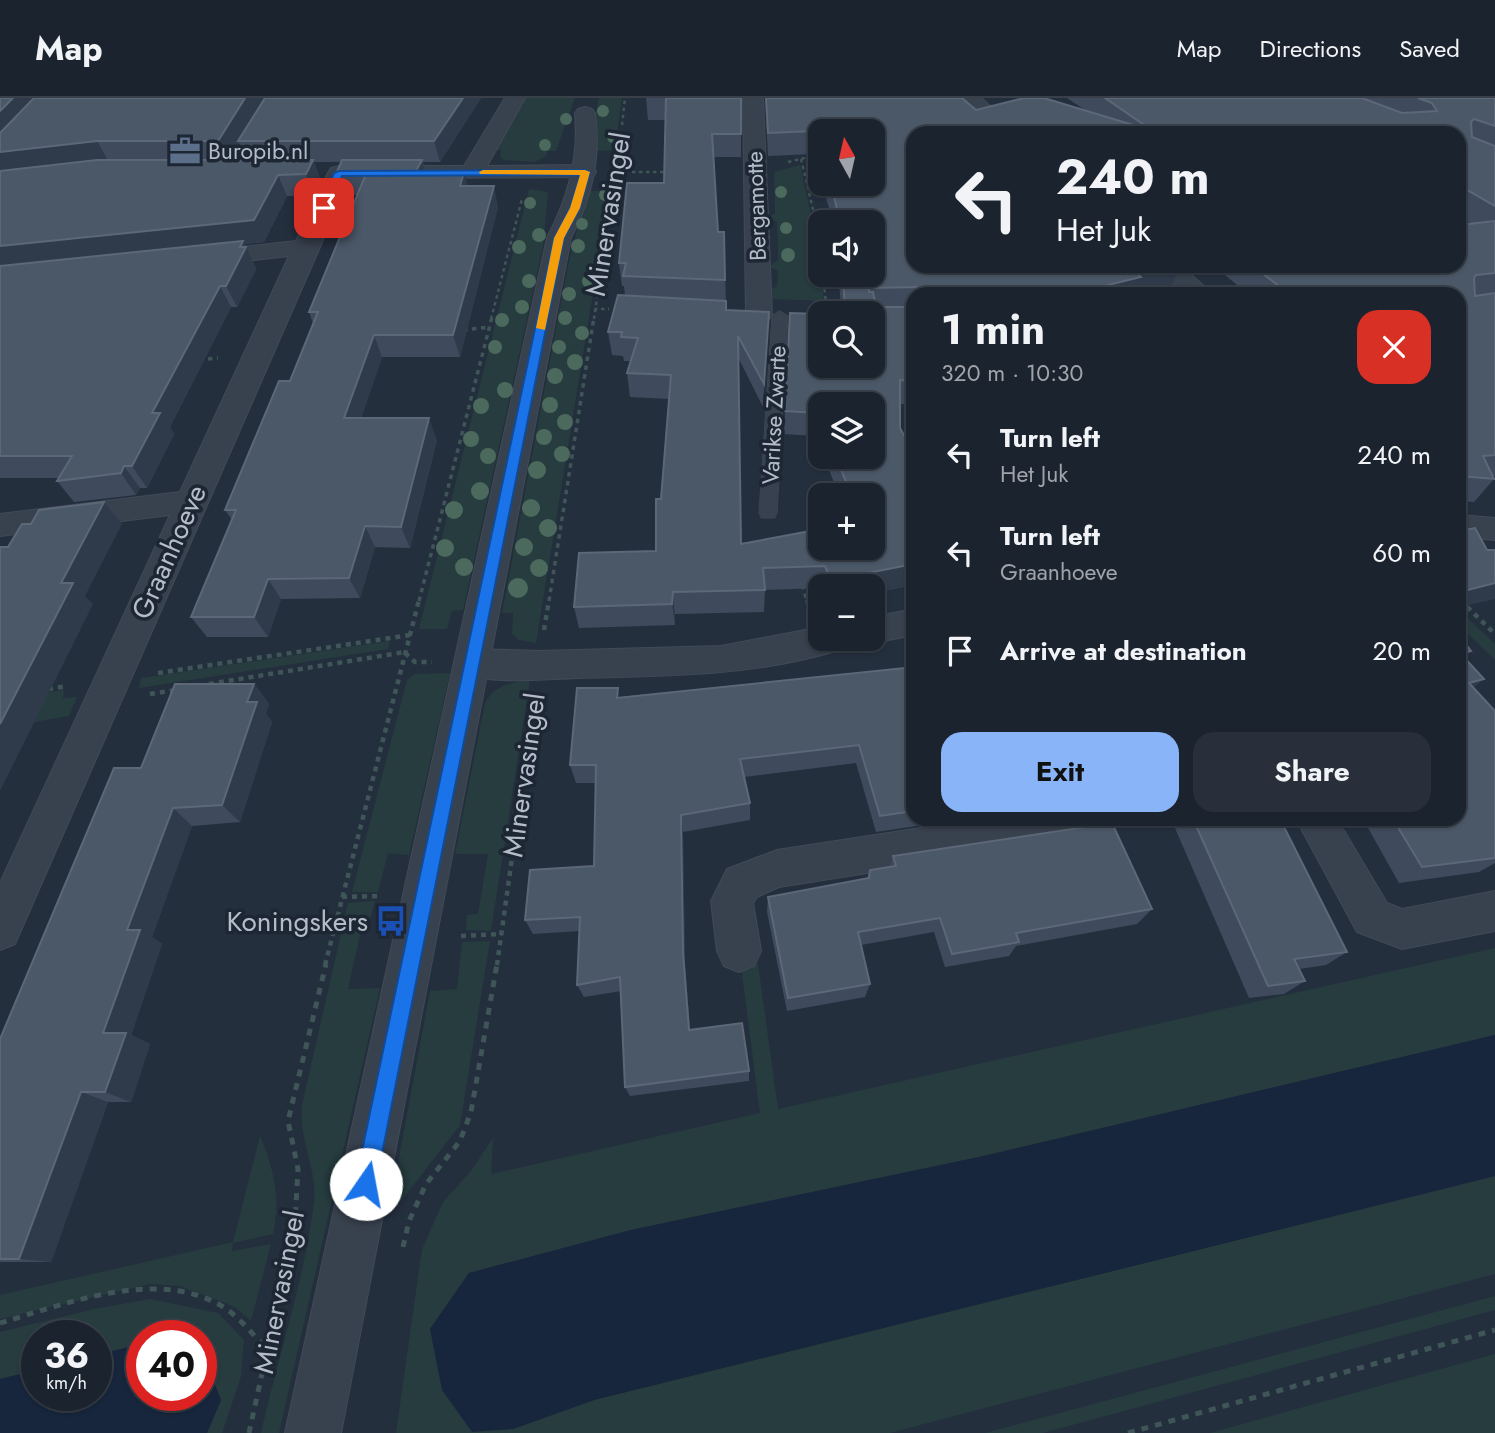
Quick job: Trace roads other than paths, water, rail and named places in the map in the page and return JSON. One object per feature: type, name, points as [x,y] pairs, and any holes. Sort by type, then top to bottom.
[{"type":"street","points":[[472,172],[515,98]]},
{"type":"street","name":"Bergamotte","points":[[753,98],[758,315]]},
{"type":"street","points":[[969,98],[998,112],[1006,126]]},
{"type":"street","name":"Minervasingel","points":[[313,1433],[474,663],[559,238],[575,208],[585,172],[589,134],[587,105]]},
{"type":"street","name":"Minervasingel","points":[[559,238],[553,215],[564,154],[587,105]]},
{"type":"street","points":[[395,173],[585,172]]},
{"type":"street","points":[[220,173],[257,173]]},
{"type":"street","name":"Graanhoeve","points":[[0,930],[308,247],[336,173]]},
{"type":"street","points":[[174,261],[308,247]]},
{"type":"street","points":[[1174,273],[1192,287]]},
{"type":"street","points":[[758,315],[808,315]]},
{"type":"street","points":[[0,525],[191,502]]},
{"type":"street","points":[[1466,527],[1495,529]]},
{"type":"street","points":[[885,628],[906,624]]},
{"type":"street","points":[[474,663],[539,665],[721,660],[808,643]]},
{"type":"street","points":[[739,951],[732,901],[742,883],[777,869],[1050,826]]},
{"type":"street","points":[[1320,826],[1372,918],[1402,929],[1495,911]]},
{"type":"lane","points":[[220,173],[270,109],[274,98]]},
{"type":"lane","name":"Varikse Zwarte","points":[[758,315],[768,513]]},
{"type":"water","points":[[1495,1035],[1495,1176],[594,1400],[513,1429],[472,1432],[442,1390],[430,1329],[469,1273],[631,1230],[984,1156]]},
{"type":"water","points":[[126,1348],[126,1411],[216,1411],[207,1433],[0,1433],[0,1379],[21,1374],[21,1411],[112,1411],[112,1351]]},
{"type":"water","points":[[217,1390],[221,1400],[217,1409]]},
{"type":"place","name":"Buropib.nl","points":[[185,151]]},
{"type":"place","name":"Koningskers","points":[[391,921]]}]
